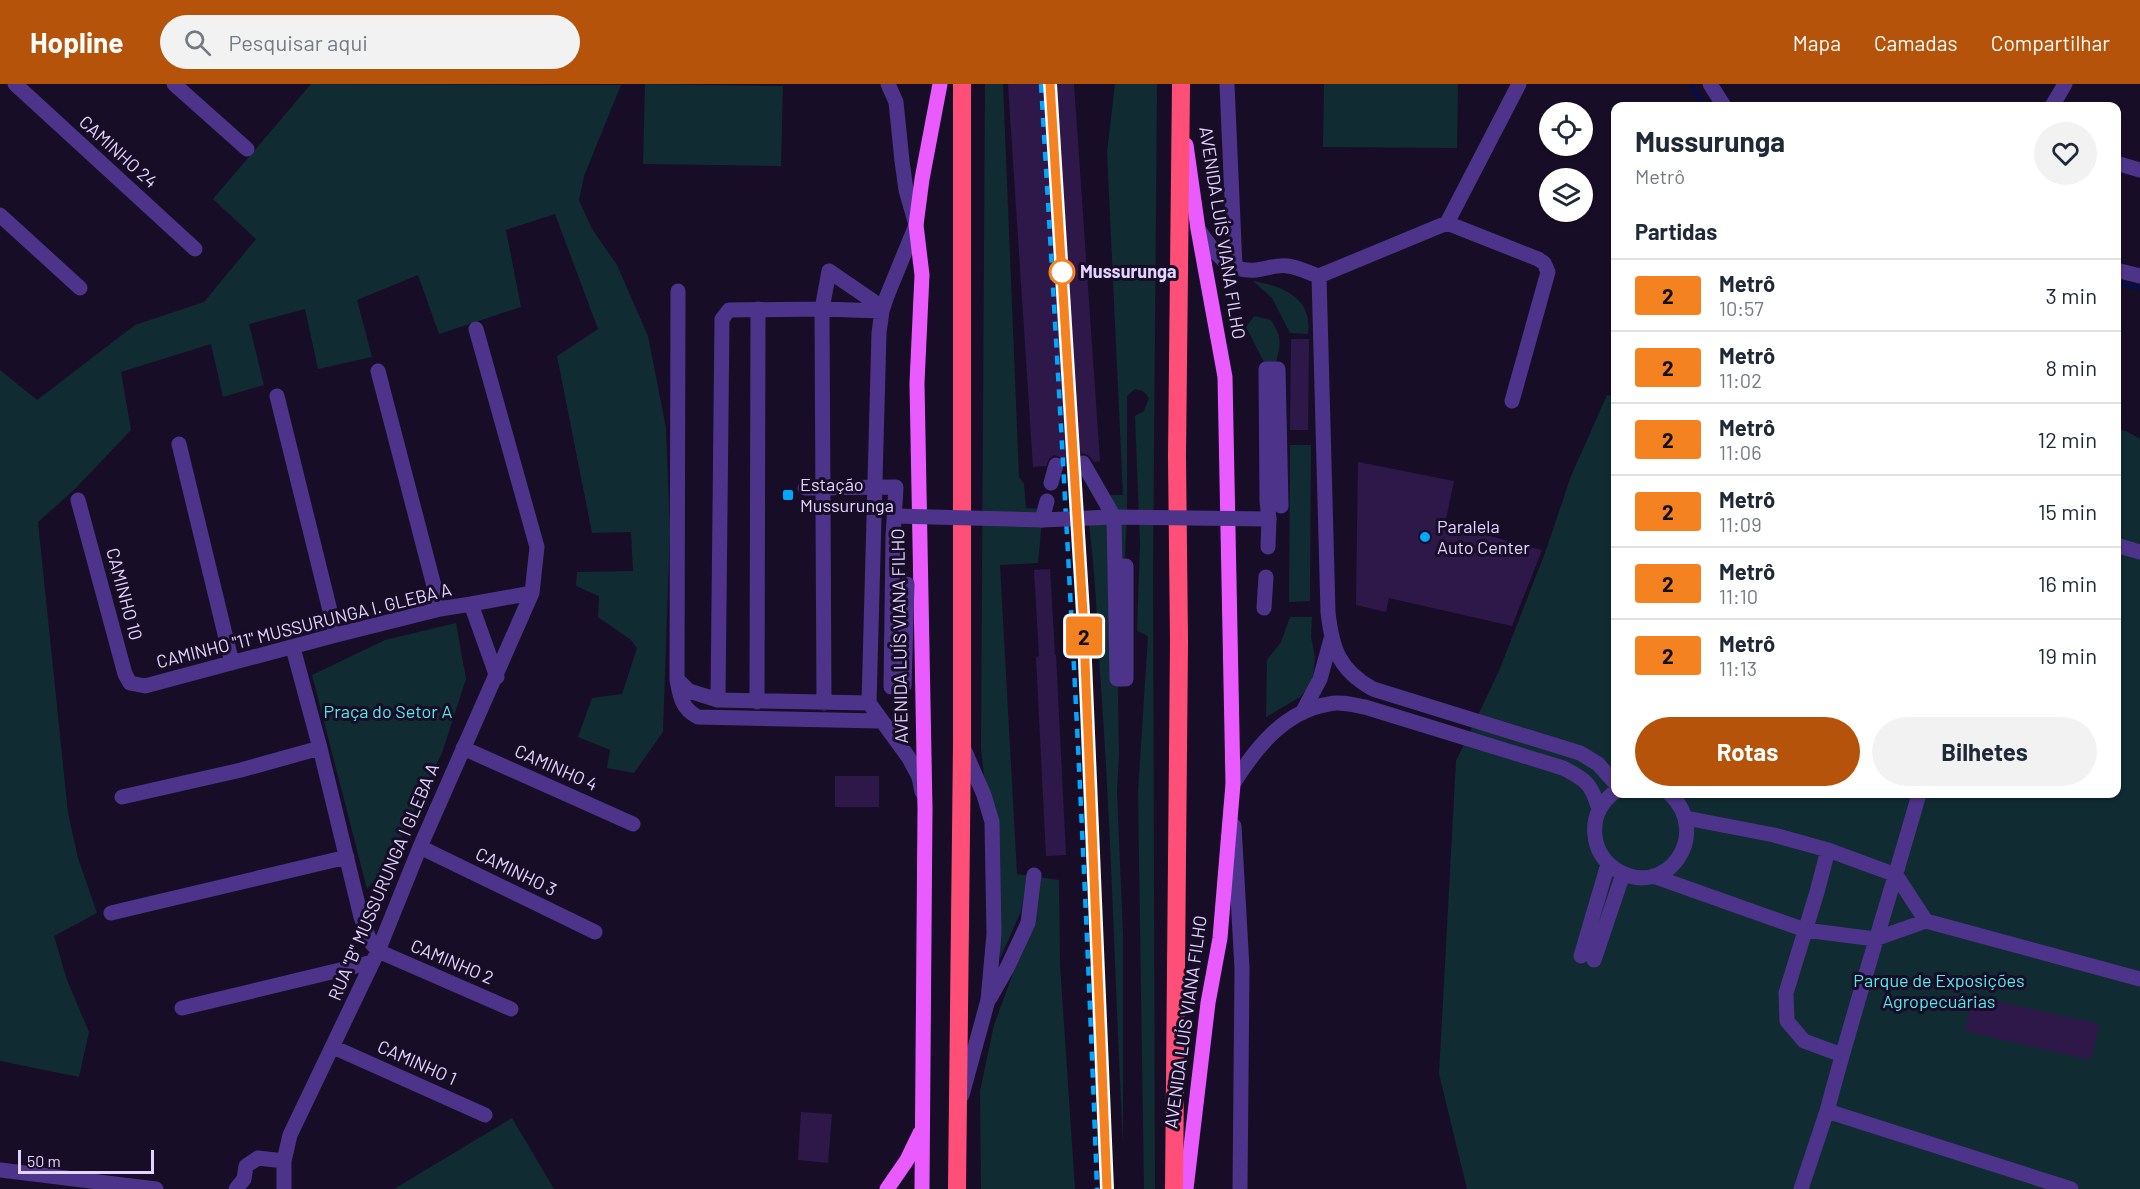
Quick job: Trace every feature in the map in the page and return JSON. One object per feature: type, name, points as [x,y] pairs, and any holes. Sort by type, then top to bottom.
[{"type":"highway","points":[[957,1189],[962,744],[962,84]]},
{"type":"highway","name":"AVENIDA LUÍS VIANA FILHO","points":[[1174,1189],[1181,84]]},
{"type":"main road","name":"AVENIDA LUÍS VIANA FILHO","points":[[922,1189],[925,809],[917,383],[922,275],[916,225],[922,179],[940,84]]},
{"type":"main road","name":"AVENIDA LUÍS VIANA FILHO","points":[[1181,109],[1198,230],[1225,377],[1233,790],[1220,938],[1208,1003],[1186,1189]]},
{"type":"main road","points":[[887,1189],[907,1160],[922,1131]]},
{"type":"street","name":"CAMINHO 24","points":[[15,84],[195,249]]},
{"type":"street","points":[[174,84],[247,148]]},
{"type":"street","points":[[888,84],[897,102],[903,171],[916,225],[882,310],[878,345],[869,703],[909,758],[919,777],[925,809]]},
{"type":"street","points":[[1227,84],[1235,267]]},
{"type":"street","points":[[1198,230],[1219,257],[1235,267],[1249,270],[1278,265],[1288,266],[1319,276],[1447,223],[1519,84]]},
{"type":"street","points":[[1710,84],[1721,102]]},
{"type":"street","points":[[2054,102],[2065,84]]},
{"type":"street","points":[[2121,164],[2140,170]]},
{"type":"street","points":[[0,215],[80,288]]},
{"type":"street","points":[[1447,223],[1538,259],[1548,268],[1512,401]]},
{"type":"street","points":[[824,703],[822,309],[829,271],[882,310]]},
{"type":"street","points":[[2121,271],[2140,276]]},
{"type":"street","points":[[1319,276],[1326,582],[1331,639],[1340,661],[1353,676],[1373,689],[1581,753],[1598,764],[1611,778]]},
{"type":"street","points":[[678,291],[677,679],[681,701],[688,712],[698,717],[880,721]]},
{"type":"street","points":[[757,702],[758,309]]},
{"type":"street","points":[[718,700],[722,319],[729,310],[882,310]]},
{"type":"street","name":"RUA \"B\" MUSSURUNGA I GLEBA A","points":[[284,1189],[284,1161],[290,1135],[375,957],[420,847],[532,594],[537,546],[477,329]]},
{"type":"street","points":[[1268,548],[1266,369],[1278,369],[1281,507]]},
{"type":"street","points":[[378,371],[440,609]]},
{"type":"street","points":[[277,396],[336,635]]},
{"type":"street","points":[[179,444],[232,663]]},
{"type":"street","points":[[1083,463],[1114,517],[1117,679],[1126,679],[1126,566],[1120,566],[1121,640]]},
{"type":"street","points":[[1051,483],[1056,465]]},
{"type":"street","points":[[805,480],[805,488],[896,487],[891,687],[904,686],[907,584],[903,584],[898,677]]},
{"type":"street","name":"CAMINHO 10","points":[[78,500],[125,674],[130,683],[146,686]]},
{"type":"street","points":[[1042,520],[1047,501]]},
{"type":"street","points":[[895,516],[1042,520],[1114,517],[1269,519]]},
{"type":"street","points":[[2121,546],[2140,552]]},
{"type":"street","points":[[1264,608],[1266,578]]},
{"type":"street","name":"CAMINHO \"11\" MUSSURUNGA I. GLEBA A","points":[[146,686],[440,609],[532,594]]},
{"type":"street","name":"CAMINHO \"11\" MUSSURUNGA I. GLEBA A","points":[[471,604],[497,677]]},
{"type":"street","points":[[1302,712],[1320,679],[1331,639]]},
{"type":"street","points":[[182,1008],[375,957],[365,929],[293,648]]},
{"type":"street","points":[[677,679],[689,691],[718,700],[869,703]]},
{"type":"street","points":[[1240,1189],[1242,968],[1233,790],[1252,755],[1267,738],[1284,723],[1302,712],[1329,703],[1365,707],[1563,768],[1583,778],[1592,788],[1599,809]]},
{"type":"street","points":[[958,1107],[979,1040],[988,1000],[994,934],[992,822],[984,795],[962,744]]},
{"type":"street","points":[[122,797],[242,770],[320,748]]},
{"type":"street","name":"CAMINHO 4","points":[[463,748],[633,824]]},
{"type":"street","points":[[1611,795],[1599,809],[1594,823],[1599,852],[1608,864],[1623,874],[1638,878],[1653,876],[1667,870],[1678,859],[1685,846],[1688,832],[1686,818],[1681,805],[1674,798]]},
{"type":"street","points":[[1801,1189],[1827,1111],[1917,798]]},
{"type":"street","points":[[1686,818],[1774,835],[1828,850],[1896,875],[1926,921]]},
{"type":"street","name":"CAMINHO 3","points":[[420,847],[595,932]]},
{"type":"street","points":[[1828,850],[1786,993],[1787,1021],[1804,1041],[1842,1055]]},
{"type":"street","points":[[111,913],[347,857]]},
{"type":"street","points":[[1608,864],[1587,958],[1623,874]]},
{"type":"street","points":[[988,1000],[1007,968],[1028,923],[1034,875]]},
{"type":"street","points":[[1653,876],[1804,930],[1875,939],[1926,921],[2140,979]]},
{"type":"street","name":"CAMINHO 2","points":[[375,957],[511,1009]]},
{"type":"street","points":[[990,965],[994,970],[1001,971],[1007,968]]},
{"type":"street","name":"CAMINHO 1","points":[[333,1047],[485,1115]]},
{"type":"street","points":[[1827,1111],[2071,1189]]},
{"type":"street","points":[[238,1189],[244,1179],[246,1166],[258,1158],[284,1161]]},
{"type":"street","points":[[0,1170],[156,1189]]},
{"type":"green space","points":[[311,84],[621,85],[584,176],[579,200],[592,229],[617,265],[648,336],[666,428],[670,530],[663,732],[634,773],[607,768],[610,750],[578,737],[592,698],[622,694],[637,648],[631,640],[598,617],[599,596],[576,586],[577,572],[633,571],[631,532],[592,533],[557,356],[598,329],[555,214],[506,230],[521,307],[439,334],[418,275],[357,300],[372,357],[318,369],[305,309],[249,324],[264,385],[223,397],[211,344],[121,372],[131,430],[75,489],[38,522],[68,813],[78,858],[97,913],[54,936],[67,980],[89,1032],[79,1077],[0,1061],[0,370],[37,400],[135,325],[204,302],[256,239],[213,199]]},
{"type":"green space","points":[[645,84],[783,86],[781,166],[643,164]]},
{"type":"green space","points":[[985,84],[1003,84],[1019,477],[1024,484],[1026,508],[1043,509],[1038,563],[1000,565],[1017,874],[1059,880],[1060,964],[1075,1189],[981,1189],[980,1091],[994,1025],[1034,916],[1041,880],[1027,877],[1021,911],[1000,959],[999,852],[995,807],[984,776],[981,748]]},
{"type":"green space","points":[[1115,84],[1157,84],[1153,575],[1155,1189],[1144,1189],[1138,792],[1148,636],[1137,631],[1140,544],[1135,416],[1144,411],[1149,398],[1143,391],[1135,389],[1127,396],[1127,517],[1118,687],[1117,792],[1123,933],[1123,1143],[1105,745],[1094,577],[1087,511],[1110,508],[1109,495],[1123,495],[1107,152]]},
{"type":"green space","points":[[1324,84],[1458,84],[1457,148],[1323,147]]},
{"type":"green space","points":[[1253,281],[1275,286],[1294,296],[1306,311],[1308,334],[1290,333],[1272,298]]},
{"type":"green space","points":[[1254,316],[1271,320],[1277,331],[1280,345],[1276,362],[1265,364],[1246,327]]},
{"type":"green space","name":"Parque de Exposições Agropecuárias","points":[[1607,395],[1611,396],[1611,798],[2121,798],[2121,430],[2140,439],[2140,1189],[1467,1189],[1439,1074],[1456,761],[1499,671],[1546,550],[1571,476]]},
{"type":"green space","points":[[1290,445],[1311,445],[1310,601],[1289,602]]},
{"type":"green space","points":[[1290,617],[1312,617],[1311,637],[1315,657],[1313,675],[1308,688],[1300,697],[1266,717],[1267,660],[1281,642]]},
{"type":"green space","name":"Praça do Setor A","points":[[456,623],[466,679],[442,753],[389,863],[367,889],[312,675],[385,640]]},
{"type":"green space","points":[[512,1118],[554,1189],[394,1189]]},
{"type":"building","name":"Mussurunga","points":[[1008,84],[1074,84],[1100,461],[1094,462],[1088,455],[1082,453],[1075,458],[1073,463],[1066,464],[1062,458],[1054,455],[1046,466],[1033,467]]},
{"type":"building","points":[[1291,339],[1309,339],[1308,430],[1290,430]]},
{"type":"building","name":"Paralela Auto Center","points":[[1358,462],[1454,481],[1445,524],[1542,550],[1512,626],[1389,598],[1386,612],[1356,605]]},
{"type":"building","points":[[1050,569],[1066,855],[1046,856],[1034,570]]},
{"type":"building","points":[[835,776],[879,776],[879,807],[835,807]]},
{"type":"building","points":[[1973,996],[2099,1024],[2091,1060],[1965,1031]]},
{"type":"building","points":[[801,1112],[832,1114],[828,1163],[798,1160]]},
{"type":"waterway","points":[[1691,84],[1702,102]]},
{"type":"waterway","points":[[2121,284],[2140,288]]},
{"type":"railway","points":[[1041,84],[1086,912],[1097,1189]]},
{"type":"railway","points":[[1050,84],[1083,613],[1107,1189]]},
{"type":"metro line","name":"2","points":[[1050,84],[1083,613],[1107,1189]]},
{"type":"place","name":"Mussurunga","points":[[1062,272]]},
{"type":"place","name":"Estação Mussurunga","points":[[788,495]]},
{"type":"place","name":"Paralela Auto Center","points":[[1425,537]]}]
